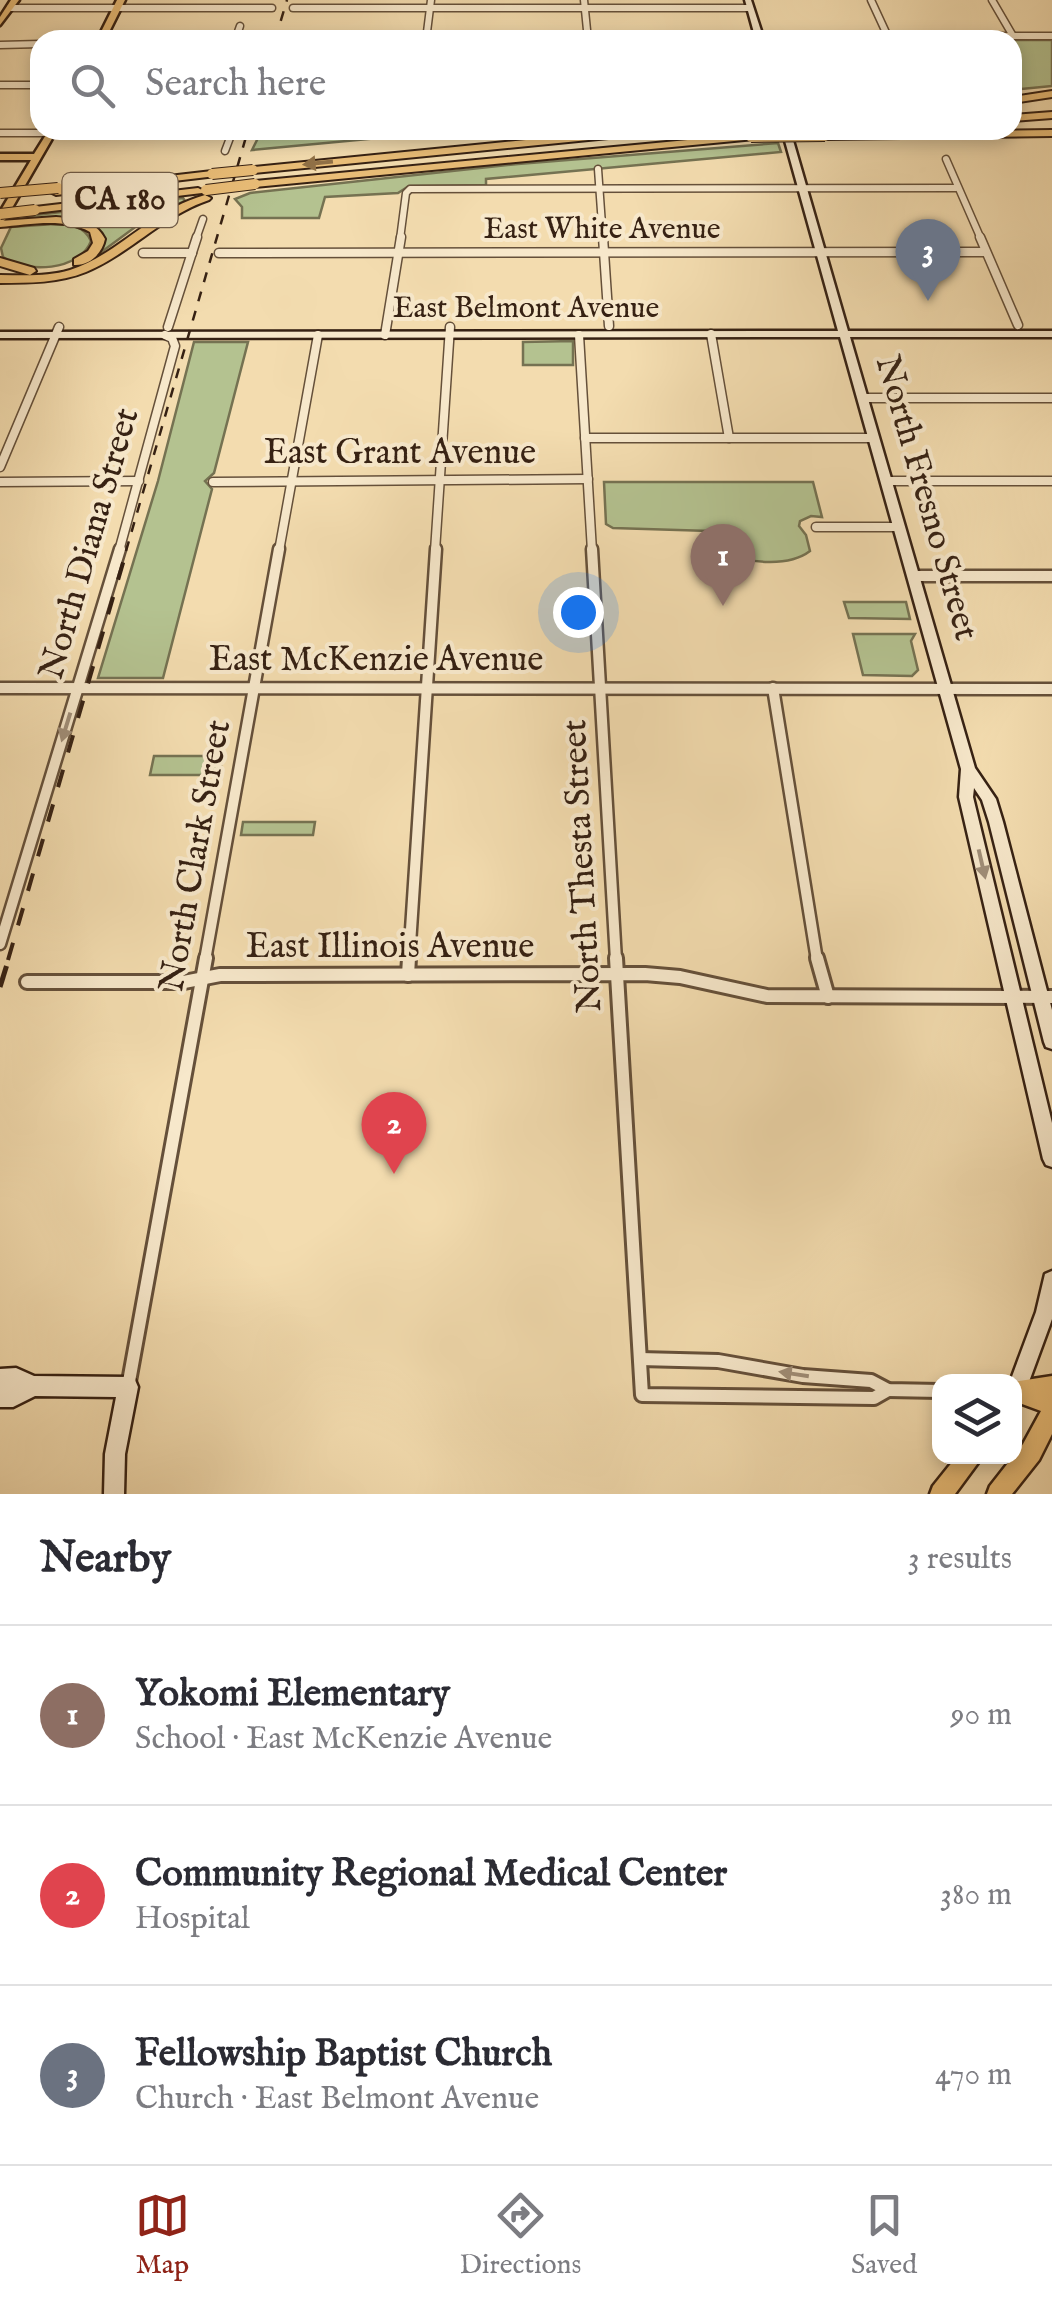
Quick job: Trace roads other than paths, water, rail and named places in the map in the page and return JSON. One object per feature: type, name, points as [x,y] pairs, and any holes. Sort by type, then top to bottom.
[{"type":"highway","points":[[1022,100],[1052,94]]},
{"type":"highway","points":[[1022,102],[1052,103]]},
{"type":"highway","points":[[1022,117],[1052,115]]},
{"type":"highway","points":[[1022,135],[1052,135]]},
{"type":"highway","name":"CA 180","points":[[0,196],[557,140]]},
{"type":"highway","points":[[0,276],[43,279],[80,270],[166,212],[206,194],[372,172],[719,140]]},
{"type":"highway","name":"CA 180","points":[[32,216],[206,194]]},
{"type":"highway","points":[[0,219],[32,216],[76,222],[97,234],[98,242],[88,257],[50,271],[0,276]]},
{"type":"highway","points":[[0,262],[22,270],[50,271]]},
{"type":"main road","points":[[0,23],[12,4]]},
{"type":"main road","points":[[106,30],[120,4]]},
{"type":"main road","points":[[749,4],[757,30]]},
{"type":"main road","points":[[0,219],[48,140]]},
{"type":"main road","name":"North Fresno Street","points":[[789,140],[968,769],[966,797],[1052,1160]]},
{"type":"main road","points":[[0,157],[38,158]]},
{"type":"main road","name":"East Belmont Avenue","points":[[450,331],[609,326],[1052,334]]},
{"type":"main road","name":"East Belmont Avenue","points":[[0,335],[57,331],[711,334],[1052,326]]},
{"type":"main road","name":"East Belmont Avenue","points":[[0,327],[122,336],[167,331],[318,335],[386,331]]},
{"type":"main road","name":"North Fresno Street","points":[[968,769],[990,799],[1046,998],[1052,1042]]},
{"type":"main road","points":[[1022,1374],[1045,1312],[1052,1280]]},
{"type":"main road","points":[[0,1379],[16,1378],[33,1386],[128,1387],[115,1454],[114,1494]]},
{"type":"main road","points":[[0,1397],[13,1396],[33,1386]]},
{"type":"main road","points":[[1022,1391],[1052,1387]]},
{"type":"main road","points":[[998,1494],[1031,1452],[1052,1407],[1022,1395]]},
{"type":"main road","points":[[941,1494],[965,1464]]},
{"type":"street","points":[[871,0],[884,30]]},
{"type":"street","points":[[992,0],[1010,30]]},
{"type":"street","points":[[12,4],[272,8]]},
{"type":"street","points":[[427,30],[431,4]]},
{"type":"street","points":[[584,4],[587,30]]},
{"type":"street","points":[[293,8],[749,4]]},
{"type":"street","points":[[239,30],[240,26]]},
{"type":"street","points":[[1022,36],[1052,36]]},
{"type":"street","points":[[0,44],[30,44]]},
{"type":"street","points":[[0,85],[30,85]]},
{"type":"street","points":[[0,133],[30,132]]},
{"type":"street","points":[[225,151],[229,140]]},
{"type":"street","points":[[946,159],[1018,326]]},
{"type":"street","points":[[598,169],[609,326]]},
{"type":"street","points":[[386,331],[408,190],[956,188]]},
{"type":"street","name":"North Diana Street","points":[[0,944],[139,482],[175,346],[167,331],[203,218]]},
{"type":"street","name":"East White Avenue","points":[[219,253],[985,252]]},
{"type":"street","points":[[143,253],[192,253]]},
{"type":"street","points":[[0,467],[57,331]]},
{"type":"street","points":[[408,975],[450,331]]},
{"type":"street","name":"North Thesta Street","points":[[579,334],[642,1395],[874,1398],[888,1390]]},
{"type":"street","points":[[711,334],[729,438]]},
{"type":"street","name":"North Clark Street","points":[[128,1387],[318,335]]},
{"type":"street","points":[[864,398],[1052,398]]},
{"type":"street","name":"East Grant Avenue","points":[[585,438],[874,438]]},
{"type":"street","name":"East Grant Avenue","points":[[212,482],[588,480]]},
{"type":"street","points":[[886,481],[1052,481]]},
{"type":"street","points":[[0,482],[139,482]]},
{"type":"street","points":[[816,527],[900,527]]},
{"type":"street","points":[[914,576],[1052,576]]},
{"type":"street","name":"East McKenzie Avenue","points":[[0,688],[1052,689]]},
{"type":"street","points":[[773,688],[820,980],[828,997]]},
{"type":"street","name":"East Illinois Avenue","points":[[27,982],[661,974],[767,996],[1046,998]]},
{"type":"street","points":[[640,1359],[718,1361],[803,1376],[871,1381],[888,1390],[932,1390]]},
{"type":"railway","points":[[278,30],[287,0]]},
{"type":"railway","points":[[126,551],[245,140]]},
{"type":"railway","points":[[8,960],[127,549]]},
{"type":"railway","points":[[0,987],[9,958]]},
{"type":"place","name":"Fellowship Baptist Church","points":[[928,301]]},
{"type":"place","name":"Yokomi Elementary","points":[[723,606]]},
{"type":"place","name":"Community Regional Medical Center","points":[[394,1174]]}]
